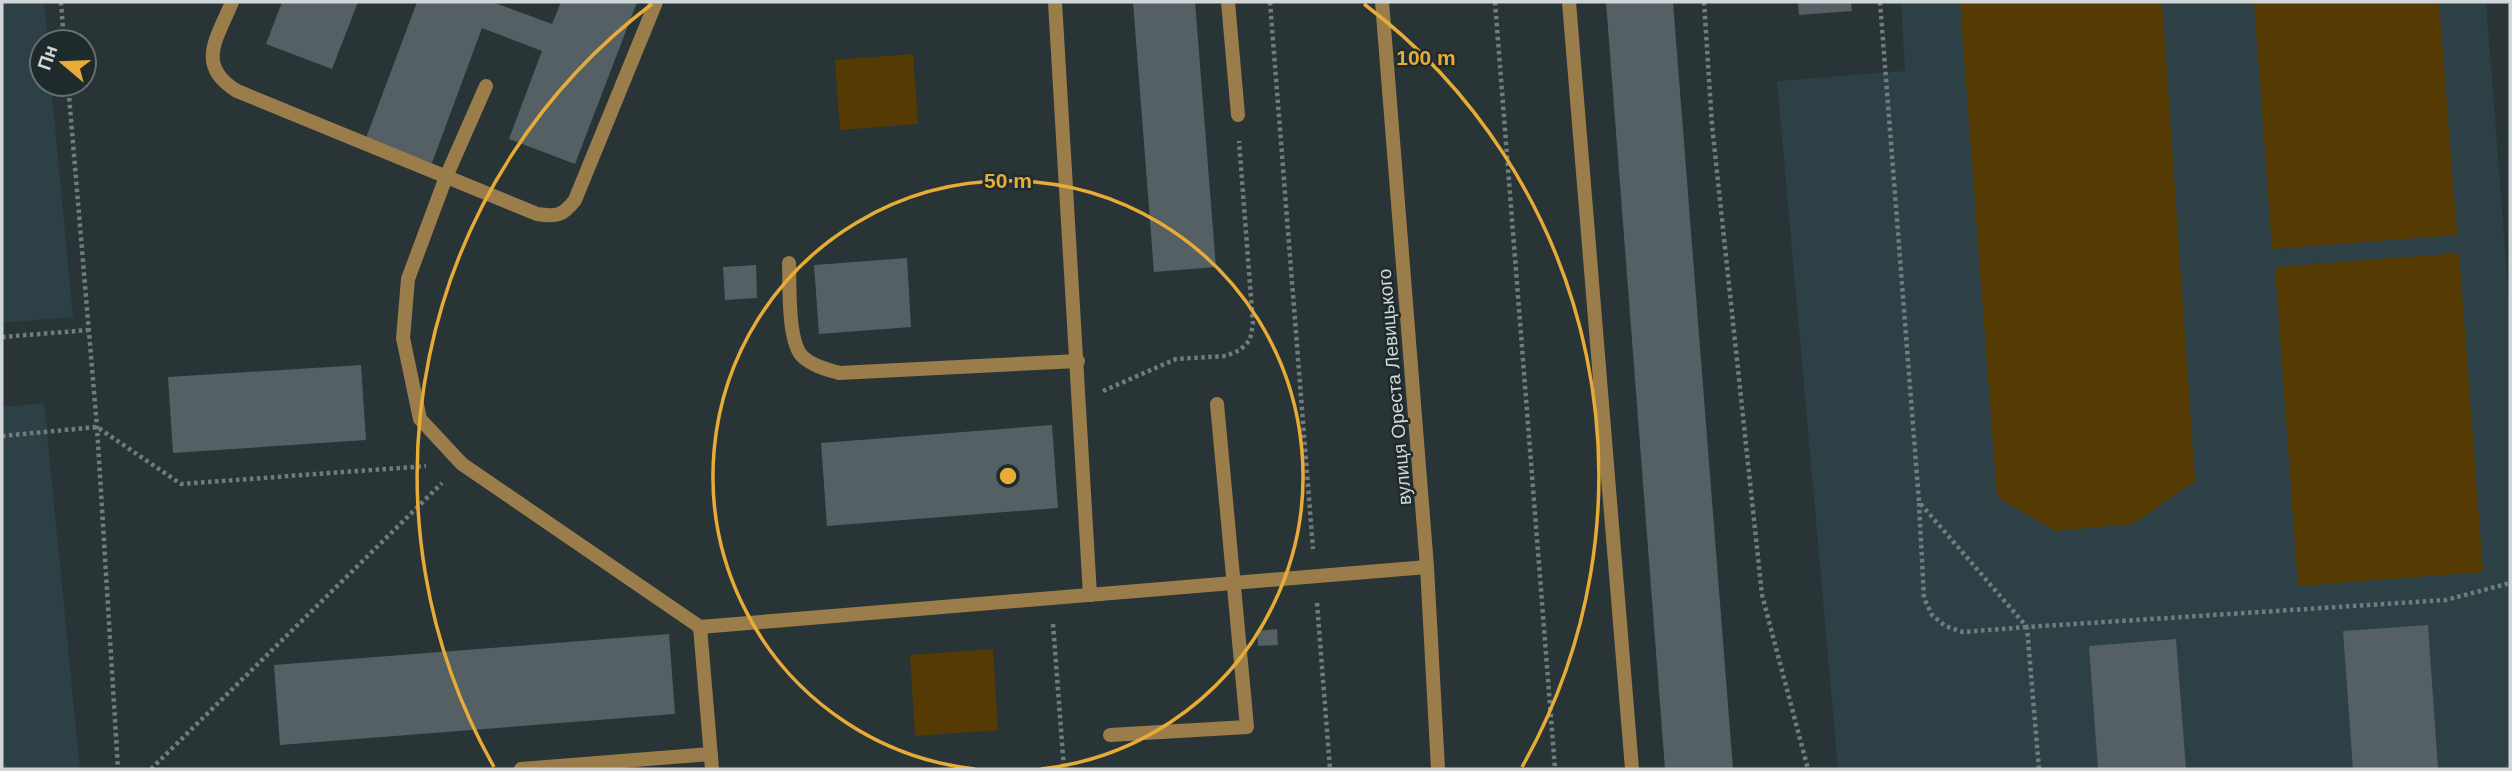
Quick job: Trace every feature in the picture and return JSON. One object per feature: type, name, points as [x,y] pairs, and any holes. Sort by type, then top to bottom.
[{"type":"street","points":[[232,2],[213,48],[212,66],[221,82],[237,91],[537,214],[554,217],[566,212],[575,200],[656,2]]},
{"type":"street","points":[[1055,2],[1090,595]]},
{"type":"street","points":[[1228,2],[1238,115]]},
{"type":"street","name":"вулиця Ореста Левицького","points":[[1382,2],[1427,567],[1438,769]]},
{"type":"street","points":[[1569,2],[1632,769]]},
{"type":"street","points":[[486,86],[446,177],[408,279],[403,338],[420,419],[462,464],[700,627],[1427,567]]},
{"type":"street","points":[[789,263],[792,330],[800,355],[818,367],[839,373],[1078,361]]},
{"type":"street","points":[[1110,735],[1247,727],[1217,404]]},
{"type":"street","points":[[520,769],[711,762],[700,627]]},
{"type":"path","points":[[61,2],[63,28]]},
{"type":"path","points":[[1270,2],[1330,769]]},
{"type":"path","points":[[1495,2],[1555,769]]},
{"type":"path","points":[[1704,2],[1712,125],[1762,596],[1808,769]]},
{"type":"path","points":[[1880,2],[1924,598],[1932,615],[1945,626],[1964,632],[2446,600],[2510,583]]},
{"type":"path","points":[[69,98],[97,427],[118,769]]},
{"type":"path","points":[[1080,401],[1176,359],[1226,356],[1240,350],[1250,340],[1252,324],[1238,115]]},
{"type":"path","points":[[2,337],[89,330]]},
{"type":"path","points":[[2,436],[97,427],[181,485],[462,464]]},
{"type":"path","points":[[151,769],[462,464]]},
{"type":"path","points":[[1919,502],[2028,628],[2039,769]]},
{"type":"path","points":[[1051,598],[1064,769]]},
{"type":"shaded area","points":[[2,2],[44,2],[47,28],[28,28],[28,98],[52,98],[73,317],[2,323]]},
{"type":"shaded area","points":[[1901,2],[2486,2],[2510,313],[2510,769],[1838,769],[1777,81],[1905,71]]},
{"type":"shaded area","points":[[1960,2],[2162,2],[2195,481],[2133,524],[2055,531],[1997,497]]},
{"type":"shaded area","points":[[2254,2],[2439,2],[2457,235],[2272,249]]},
{"type":"shaded area","points":[[913,54],[918,124],[840,130],[835,60]]},
{"type":"shaded area","points":[[2459,253],[2483,572],[2298,586],[2275,267]]},
{"type":"shaded area","points":[[44,403],[80,769],[2,769],[2,407]]},
{"type":"shaded area","points":[[993,649],[998,730],[915,736],[910,655]]},
{"type":"building","points":[[282,2],[358,2],[332,69],[266,44]]},
{"type":"building","points":[[417,2],[492,2],[552,24],[561,2],[637,2],[575,164],[509,139],[542,51],[482,28],[432,163],[366,138]]},
{"type":"building","points":[[1133,2],[1195,2],[1216,267],[1154,272]]},
{"type":"building","points":[[1606,2],[1673,2],[1733,769],[1665,769]]},
{"type":"building","points":[[1798,2],[1851,2],[1852,11],[1799,15]]},
{"type":"building","points":[[907,258],[911,327],[819,334],[814,265]]},
{"type":"building","points":[[756,265],[757,298],[725,300],[723,267]]},
{"type":"building","points":[[361,365],[366,440],[173,453],[168,377]]},
{"type":"building","points":[[1052,425],[1058,508],[827,526],[821,443]]},
{"type":"building","points":[[2428,625],[2438,769],[2353,769],[2343,631]]},
{"type":"building","points":[[1277,629],[1278,645],[1258,646],[1257,631]]},
{"type":"building","points":[[669,634],[675,714],[280,745],[274,665]]},
{"type":"building","points":[[2176,639],[2186,769],[2098,769],[2089,646]]}]
